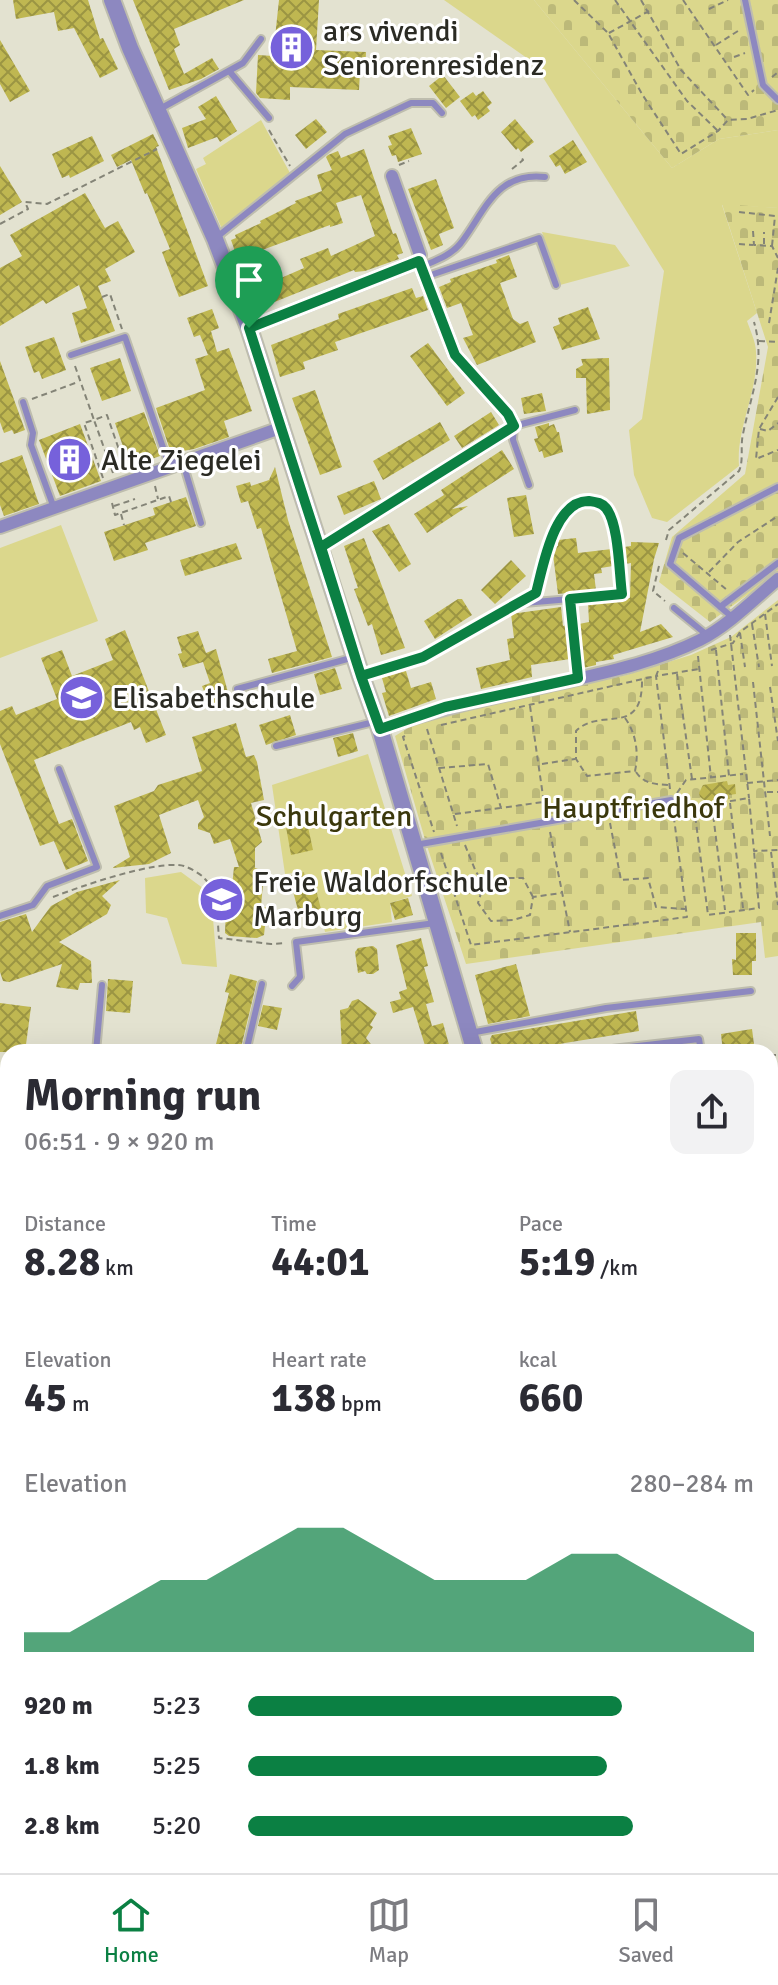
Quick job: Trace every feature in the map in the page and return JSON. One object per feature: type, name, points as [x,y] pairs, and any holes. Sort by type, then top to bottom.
[{"type":"street","points":[[112,0],[130,48],[215,239],[249,328],[379,725],[473,1044]]},
{"type":"street","points":[[321,547],[514,426],[508,414],[455,355],[421,268],[420,255],[392,176]]},
{"type":"street","points":[[249,328],[421,268]]},
{"type":"street","points":[[0,527],[283,427]]},
{"type":"street","points":[[379,725],[445,707],[625,668],[680,648],[707,635],[778,579]]},
{"type":"lane","points":[[745,0],[754,50],[766,82],[778,100]]},
{"type":"lane","points":[[158,110],[230,72],[243,63],[261,39]]},
{"type":"lane","points":[[230,72],[269,118]]},
{"type":"lane","points":[[215,239],[345,134],[411,103],[433,103],[442,113]]},
{"type":"lane","points":[[421,268],[459,246],[487,201],[506,186],[521,178],[545,177]]},
{"type":"lane","points":[[421,268],[539,238],[556,285]]},
{"type":"lane","points":[[71,355],[125,337],[171,467],[201,523]]},
{"type":"lane","points":[[23,402],[33,433],[31,445],[54,508]]},
{"type":"lane","points":[[529,485],[513,440],[514,426],[575,410]]},
{"type":"lane","points":[[156,457],[171,467]]},
{"type":"lane","points":[[732,617],[670,564],[679,538],[778,487]]},
{"type":"lane","points":[[361,676],[423,657],[536,593],[556,525],[568,510],[583,501],[598,502],[613,523],[622,594],[521,603]]},
{"type":"lane","points":[[720,607],[778,563]]},
{"type":"lane","points":[[570,599],[578,678]]},
{"type":"lane","points":[[674,608],[707,635]]},
{"type":"lane","points":[[237,689],[355,657]]},
{"type":"lane","points":[[276,746],[379,725]]},
{"type":"lane","points":[[0,916],[33,905],[47,886],[97,867],[59,769]]},
{"type":"lane","points":[[415,845],[671,800]]},
{"type":"lane","points":[[292,986],[300,977],[296,942],[439,922]]},
{"type":"lane","points":[[248,1044],[262,984]]},
{"type":"lane","points":[[97,1044],[102,985]]},
{"type":"lane","points":[[470,1033],[606,1008],[751,991]]},
{"type":"lane","points":[[656,1044],[699,1039],[700,1044]]},
{"type":"path","points":[[574,0],[608,33],[681,154],[718,131],[728,120],[747,119],[778,110]]},
{"type":"path","points":[[615,0],[687,101],[718,131]]},
{"type":"path","points":[[641,0],[681,70],[728,120]]},
{"type":"path","points":[[683,0],[748,95],[778,72]]},
{"type":"path","points":[[709,9],[728,0]]},
{"type":"path","points":[[608,33],[649,11]]},
{"type":"path","points":[[716,46],[749,24]]},
{"type":"path","points":[[734,57],[754,50]]},
{"type":"path","points":[[269,118],[269,129],[295,174]]},
{"type":"path","points":[[0,224],[28,209],[25,202],[47,204],[173,142]]},
{"type":"path","points":[[739,212],[775,216],[772,246],[778,258]]},
{"type":"path","points":[[753,231],[754,245]]},
{"type":"path","points":[[764,232],[764,246]]},
{"type":"path","points":[[739,244],[772,246]]},
{"type":"path","points":[[769,323],[778,268]]},
{"type":"path","points":[[102,297],[110,294],[125,337]]},
{"type":"path","points":[[665,545],[669,530],[742,467],[741,446],[761,350],[754,322]]},
{"type":"path","points":[[759,341],[778,342]]},
{"type":"path","points":[[71,355],[118,486]]},
{"type":"path","points":[[23,402],[80,382]]},
{"type":"path","points":[[778,397],[759,429],[756,459],[778,450]]},
{"type":"path","points":[[118,486],[84,423],[107,415],[118,486],[113,507],[115,515],[169,496],[171,502]]},
{"type":"path","points":[[759,429],[768,431],[778,423]]},
{"type":"path","points":[[113,507],[135,499]]},
{"type":"path","points":[[120,513],[124,525]]},
{"type":"path","points":[[709,572],[738,542],[778,516]]},
{"type":"path","points":[[676,547],[709,572],[733,596]]},
{"type":"path","points":[[661,560],[653,591],[674,608]]},
{"type":"path","points":[[777,605],[778,612]]},
{"type":"path","points":[[765,613],[772,666]]},
{"type":"path","points":[[752,623],[759,667]]},
{"type":"path","points":[[740,632],[745,667]]},
{"type":"path","points":[[694,807],[708,915],[759,908],[733,643]]},
{"type":"path","points":[[715,649],[729,776]]},
{"type":"path","points":[[697,655],[711,778]]},
{"type":"path","points":[[409,732],[403,737],[471,945],[687,917],[656,676],[699,669]]},
{"type":"path","points":[[677,673],[692,779]]},
{"type":"path","points":[[635,771],[587,776],[576,759],[576,731],[585,722],[625,718],[637,708],[643,691],[642,679]]},
{"type":"path","points":[[753,682],[770,836]]},
{"type":"path","points":[[770,687],[778,741]]},
{"type":"path","points":[[625,718],[632,728],[638,759],[635,771],[640,779],[651,784],[669,785]]},
{"type":"path","points":[[427,728],[458,828]]},
{"type":"path","points":[[540,765],[576,759]]},
{"type":"path","points":[[438,768],[488,764],[501,808]]},
{"type":"path","points":[[671,800],[686,780],[745,774]]},
{"type":"path","points":[[747,783],[778,780]]},
{"type":"path","points":[[766,792],[778,792]]},
{"type":"path","points":[[671,800],[694,807],[749,798]]},
{"type":"path","points":[[452,814],[543,802]]},
{"type":"path","points":[[730,802],[743,910]]},
{"type":"path","points":[[712,804],[725,912]]},
{"type":"path","points":[[609,818],[621,880],[648,878],[656,907],[686,909]]},
{"type":"path","points":[[464,843],[484,883]]},
{"type":"path","points":[[754,851],[778,850]]},
{"type":"path","points":[[771,851],[778,905]]},
{"type":"path","points":[[33,905],[78,888],[142,870],[186,866],[205,879],[214,894],[219,938],[271,944],[296,942]]},
{"type":"path","points":[[500,878],[523,878],[533,897],[530,915],[491,921],[478,903],[484,883],[500,878]]},
{"type":"path","points":[[533,897],[562,893]]},
{"type":"green space","points":[[444,0],[534,0],[672,168],[719,139],[778,130],[778,208],[722,205],[757,313],[747,321],[755,344],[756,366],[741,437],[739,466],[667,522],[652,518],[634,475],[629,430],[642,419],[664,271],[534,63]]},
{"type":"green space","points":[[534,0],[778,0],[778,130],[719,139],[672,168]]},
{"type":"green space","points":[[261,120],[290,173],[222,229],[196,169],[206,164],[203,158]]},
{"type":"green space","points":[[722,204],[778,208],[778,573],[710,622],[659,582],[672,537],[745,474],[768,347]]},
{"type":"green space","points":[[542,232],[615,245],[630,266],[560,285]]},
{"type":"green space","points":[[61,525],[98,621],[0,658],[0,548]]},
{"type":"green space","name":"Hauptfriedhof","points":[[778,600],[778,956],[765,958],[761,922],[466,964],[395,736],[421,720],[626,675],[691,655],[731,637]]},
{"type":"green space","name":"Schulgarten","points":[[368,754],[412,896],[390,903],[392,922],[325,932],[315,886],[308,888],[304,872],[285,874],[272,785]]},
{"type":"green space","points":[[181,872],[211,894],[217,967],[182,964],[167,918],[146,913],[145,878]]},
{"type":"building","points":[[13,0],[88,0],[100,39],[103,38],[118,69],[100,78],[74,28],[58,31],[54,12],[16,19]]},
{"type":"building","points":[[133,0],[244,0],[174,29],[180,45],[174,49],[184,74],[212,58],[219,69],[169,90]]},
{"type":"building","name":"ars vivendi Seniorenresidenz","points":[[279,0],[319,0],[316,50],[366,52],[365,73],[360,72],[359,90],[290,87],[290,100],[260,98],[256,93],[258,55],[273,56]]},
{"type":"building","points":[[0,40],[30,91],[10,102],[0,84]]},
{"type":"building","points":[[443,75],[460,97],[446,108],[429,86]]},
{"type":"building","points":[[483,91],[492,103],[487,107],[490,111],[478,120],[460,101],[473,92],[476,96]]},
{"type":"building","points":[[216,96],[237,131],[220,142],[217,137],[188,148],[182,128],[206,119],[198,107]]},
{"type":"building","points":[[316,119],[327,132],[306,149],[295,135]]},
{"type":"building","points":[[515,119],[534,142],[521,152],[501,132]]},
{"type":"building","points":[[411,128],[422,154],[398,162],[388,146],[392,145],[388,136]]},
{"type":"building","points":[[153,134],[208,286],[179,297],[162,252],[170,249],[147,193],[131,160],[117,167],[111,155]]},
{"type":"building","points":[[92,136],[104,161],[70,178],[69,175],[62,178],[52,154]]},
{"type":"building","points":[[573,140],[587,162],[565,174],[549,156]]},
{"type":"building","points":[[364,149],[393,234],[396,233],[403,253],[397,255],[399,259],[365,271],[354,270],[272,303],[265,285],[304,268],[300,259],[328,248],[331,256],[375,236],[361,195],[336,203],[343,223],[243,257],[241,253],[236,254],[231,240],[295,201],[322,191],[317,175],[332,170],[326,157],[328,155],[338,151],[341,158]]},
{"type":"building","points":[[0,166],[22,202],[0,215]]},
{"type":"building","points":[[436,179],[454,228],[439,234],[443,245],[431,250],[408,189]]},
{"type":"building","points":[[85,193],[105,228],[118,221],[135,252],[105,269],[111,281],[98,286],[115,331],[81,343],[72,313],[87,308],[79,285],[46,304],[43,300],[0,326],[0,268],[22,256],[10,235]]},
{"type":"building","points":[[509,255],[517,277],[500,283],[513,319],[520,324],[528,321],[536,342],[477,365],[463,338],[473,335],[461,303],[447,308],[439,287],[451,282],[450,279],[497,263],[496,260]]},
{"type":"building","points":[[412,288],[416,298],[423,296],[428,310],[335,342],[338,350],[303,362],[305,369],[280,377],[271,345],[339,319],[338,314]]},
{"type":"building","points":[[588,307],[600,339],[562,350],[553,327],[560,324],[558,318]]},
{"type":"building","points":[[212,309],[219,328],[211,331],[217,352],[229,348],[252,411],[224,421],[229,437],[171,453],[156,408],[205,390],[195,359],[208,355],[200,335],[194,337],[187,318]]},
{"type":"building","points":[[54,337],[66,370],[42,379],[39,371],[34,373],[25,347]]},
{"type":"building","points":[[428,343],[465,393],[447,406],[410,356]]},
{"type":"building","points":[[120,358],[131,391],[102,401],[90,368]]},
{"type":"building","points":[[609,358],[610,410],[587,414],[586,378],[576,378],[576,369],[583,365],[581,359]]},
{"type":"building","points":[[0,361],[25,430],[14,434],[12,430],[4,433],[0,422]]},
{"type":"building","points":[[315,390],[342,467],[320,475],[292,398]]},
{"type":"building","points":[[542,393],[546,411],[524,414],[521,398]]},
{"type":"building","points":[[144,412],[160,456],[130,467],[115,423]]},
{"type":"building","points":[[491,412],[499,425],[462,448],[454,436]]},
{"type":"building","points":[[440,422],[450,440],[383,480],[373,461]]},
{"type":"building","points":[[549,423],[549,426],[554,424],[559,432],[563,452],[544,458],[534,439],[538,438],[535,427]]},
{"type":"building","name":"Alte Ziegelei","points":[[80,424],[101,481],[60,496],[39,440]]},
{"type":"building","points":[[502,450],[514,469],[452,509],[468,506],[427,533],[414,514],[444,495],[441,490]]},
{"type":"building","points":[[22,455],[39,504],[4,516],[0,505],[0,463]]},
{"type":"building","points":[[275,467],[288,520],[332,657],[272,673],[268,659],[297,651],[261,528],[257,529],[248,501],[241,503],[236,486],[250,482],[251,486],[269,480]]},
{"type":"building","points":[[374,481],[381,499],[344,515],[337,496]]},
{"type":"building","points":[[526,495],[534,534],[514,537],[507,498]]},
{"type":"building","points":[[186,497],[196,526],[145,543],[148,550],[114,561],[104,532],[155,515],[153,508]]},
{"type":"building","points":[[389,524],[411,564],[399,572],[372,531]]},
{"type":"building","points":[[364,538],[405,648],[381,655],[372,624],[368,626],[354,589],[358,588],[344,546]]},
{"type":"building","points":[[576,538],[578,553],[612,549],[613,566],[601,568],[602,573],[594,574],[596,590],[558,594],[553,554],[555,546],[558,546],[558,540]]},
{"type":"building","points":[[631,542],[659,543],[640,632],[661,624],[673,637],[613,655],[614,659],[583,668],[579,624],[589,622],[588,603],[630,598],[631,563],[625,564],[624,547],[631,546]]},
{"type":"building","points":[[236,543],[242,559],[185,576],[180,560]]},
{"type":"building","points":[[511,560],[526,576],[495,604],[481,590]]},
{"type":"building","points":[[462,599],[472,615],[435,639],[424,621]]},
{"type":"building","points":[[561,607],[563,626],[567,625],[570,659],[531,665],[532,677],[481,689],[476,668],[510,660],[507,639],[514,638],[511,614]]},
{"type":"building","points":[[125,630],[166,735],[146,743],[140,727],[134,730],[131,722],[34,760],[59,824],[72,819],[88,861],[66,870],[54,841],[40,846],[0,744],[0,711],[12,706],[16,715],[57,699],[41,658],[62,650],[72,676],[113,660],[105,639]]},
{"type":"building","points":[[198,631],[206,653],[216,649],[231,703],[211,710],[202,686],[210,683],[203,662],[183,668],[178,654],[182,653],[177,637]]},
{"type":"building","points":[[335,668],[342,689],[320,695],[314,674]]},
{"type":"building","points":[[406,671],[411,688],[431,682],[436,699],[389,716],[382,693],[386,692],[382,678]]},
{"type":"building","points":[[290,715],[296,735],[266,745],[259,725]]},
{"type":"building","points":[[236,723],[246,757],[254,755],[257,762],[264,800],[251,803],[262,842],[255,848],[255,868],[264,871],[261,907],[267,907],[264,935],[257,938],[225,933],[226,906],[230,906],[234,867],[239,867],[230,839],[214,844],[210,833],[198,829],[204,817],[198,800],[159,815],[171,853],[149,864],[112,868],[130,857],[114,806],[154,791],[158,785],[202,771],[192,737]]},
{"type":"building","points":[[353,733],[358,751],[338,757],[333,738]]},
{"type":"building","points":[[727,781],[728,785],[735,784],[736,794],[729,795],[730,799],[707,802],[700,797],[703,785]]},
{"type":"building","points":[[307,822],[313,850],[291,855],[286,827]]},
{"type":"building","points":[[304,872],[308,888],[315,886],[321,909],[299,914],[289,876]]},
{"type":"building","points":[[120,880],[102,896],[111,905],[107,914],[59,942],[91,961],[92,983],[80,983],[78,990],[56,987],[62,964],[9,982],[3,981],[0,972],[0,922],[26,914],[32,932],[51,906],[77,892]]},
{"type":"building","points":[[408,898],[413,915],[395,920],[390,903]]},
{"type":"building","points":[[736,933],[756,933],[756,961],[752,961],[752,975],[733,975]]},
{"type":"building","points":[[421,938],[428,966],[424,967],[434,1002],[426,1004],[432,1026],[443,1023],[449,1044],[425,1044],[413,1007],[393,1013],[390,1002],[401,999],[399,992],[407,989],[396,945]]},
{"type":"building","points":[[373,946],[377,949],[379,970],[373,974],[365,971],[358,973],[355,952],[358,948]]},
{"type":"building","points":[[516,964],[530,1016],[488,1024],[475,975]]},
{"type":"building","points":[[230,974],[257,981],[242,1044],[216,1044],[229,993],[225,992]]},
{"type":"building","points":[[108,979],[133,981],[130,1013],[106,1011]]},
{"type":"building","points":[[358,999],[377,1013],[366,1038],[371,1044],[342,1044],[340,1010],[348,1008],[352,1001]]},
{"type":"building","points":[[0,1003],[31,1007],[26,1044],[0,1044]]},
{"type":"building","points":[[263,1005],[282,1008],[277,1030],[258,1026]]},
{"type":"building","points":[[636,1011],[639,1031],[560,1044],[492,1044],[492,1035]]},
{"type":"building","points":[[752,1029],[754,1044],[722,1044],[721,1034]]},
{"type":"place","name":"ars vivendi Seniorenresidenz","points":[[292,48]]},
{"type":"place","name":"Alte Ziegelei","points":[[70,460]]},
{"type":"place","name":"Elisabethschule","points":[[81,698]]},
{"type":"place","name":"Freie Waldorfschule Marburg","points":[[222,899]]},
{"type":"route","points":[[249,328],[361,676],[380,729],[445,707],[578,678],[570,599],[622,594],[613,523],[598,502],[583,501],[568,510],[556,525],[536,593],[423,657],[361,676],[321,547],[514,426],[508,414],[455,355],[419,261],[249,328]]}]
